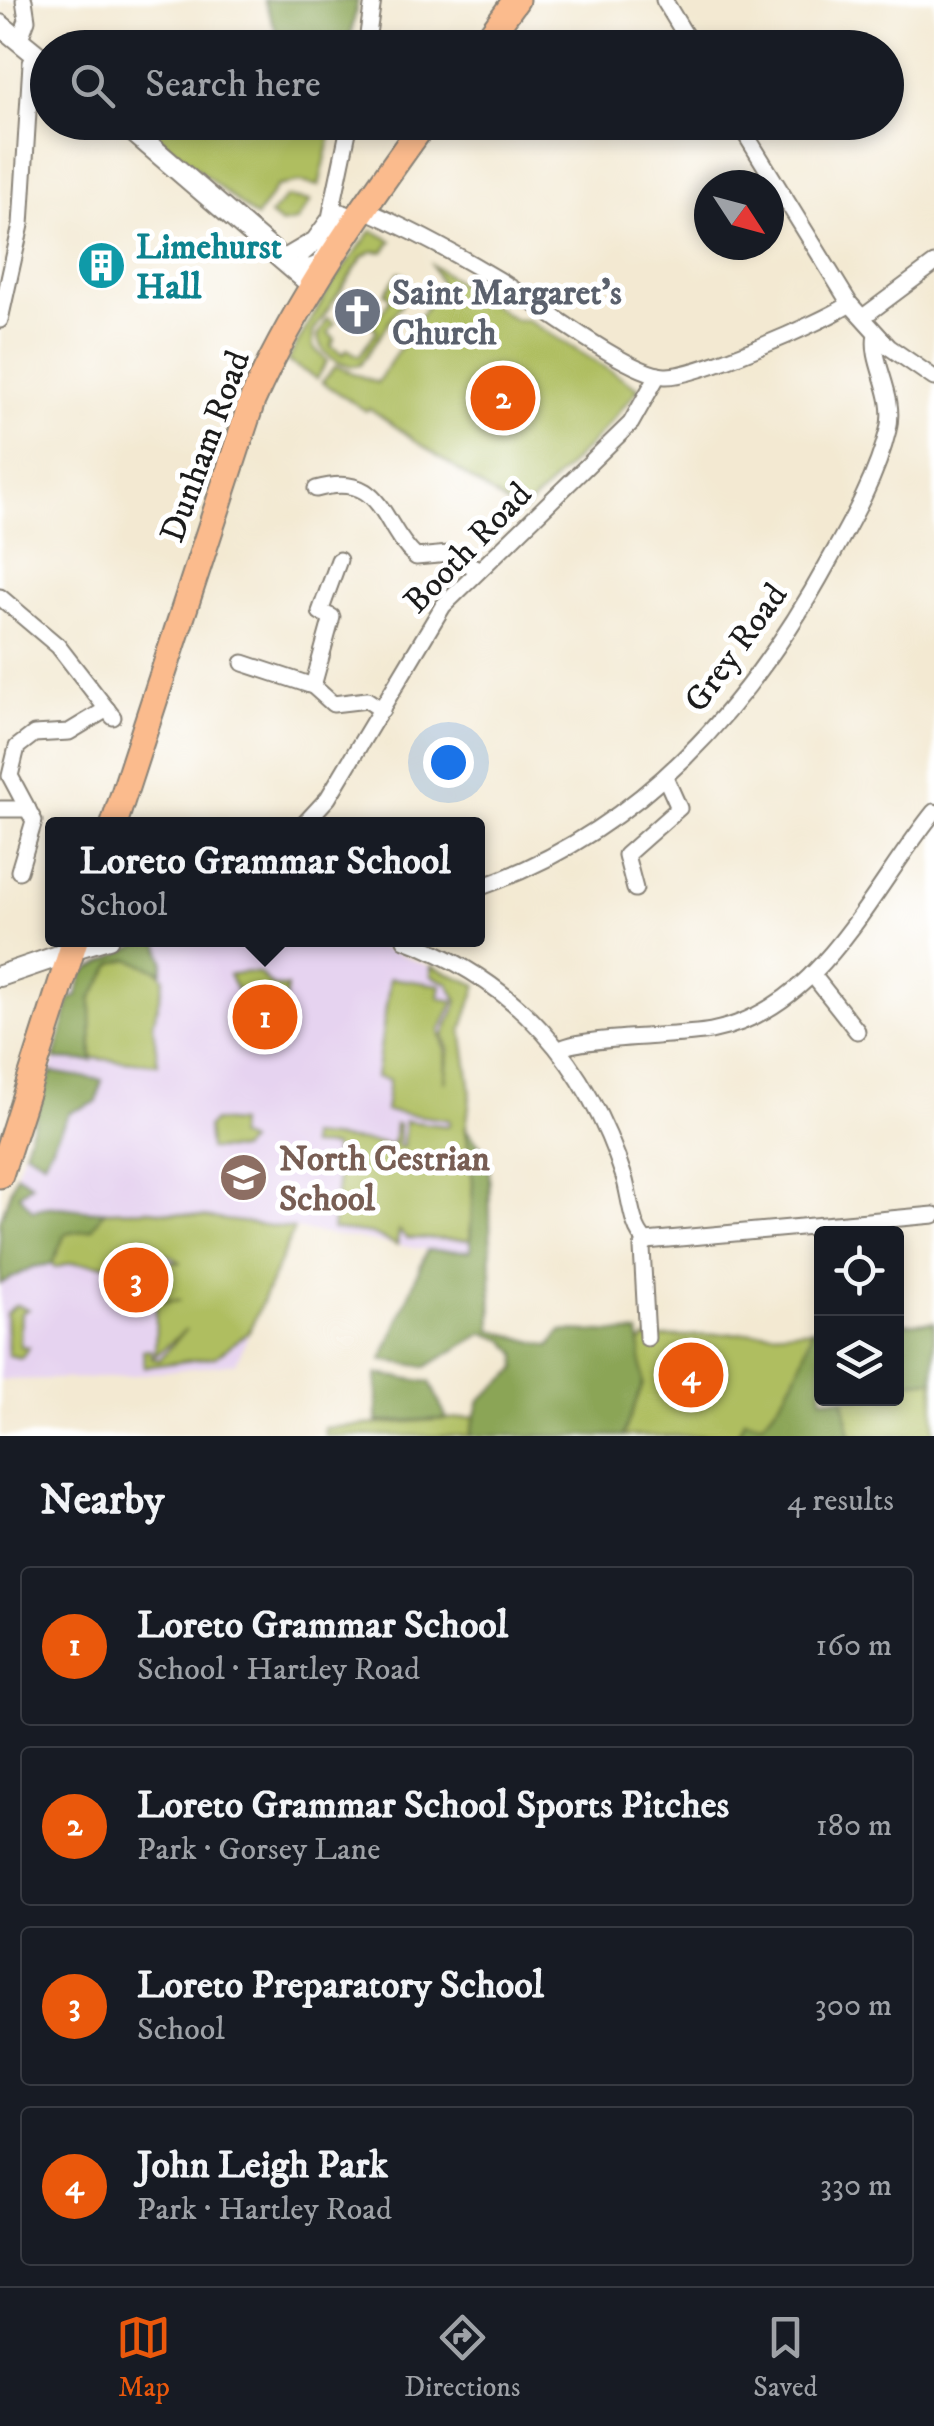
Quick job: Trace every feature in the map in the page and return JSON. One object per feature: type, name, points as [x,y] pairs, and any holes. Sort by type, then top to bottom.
[{"type":"highway","points":[[494,30],[516,0]]},
{"type":"highway","name":"Dunham Road","points":[[116,817],[252,401],[280,336],[357,211],[411,140]]},
{"type":"highway","points":[[0,1175],[72,947]]},
{"type":"street","points":[[19,40],[27,20],[24,0]]},
{"type":"street","points":[[369,30],[373,0]]},
{"type":"street","points":[[664,0],[682,30]]},
{"type":"street","points":[[0,25],[30,49]]},
{"type":"street","points":[[0,320],[21,225],[30,92]]},
{"type":"street","points":[[143,140],[312,284]]},
{"type":"street","points":[[280,260],[314,240],[330,218],[346,140]]},
{"type":"street","points":[[749,140],[850,304],[876,334],[934,378]]},
{"type":"street","points":[[357,211],[317,262],[305,266],[302,257],[328,236],[338,209],[357,211],[393,223],[658,375],[696,369],[808,329],[850,304]]},
{"type":"street","points":[[863,317],[934,264]]},
{"type":"street","name":"Grey Road","points":[[485,885],[577,843],[666,779],[726,716],[771,655],[802,610],[855,512],[888,430],[891,409],[876,334]]},
{"type":"street","name":"Booth Road","points":[[310,817],[328,798],[443,606],[632,423],[658,375]]},
{"type":"street","points":[[316,489],[342,485],[364,490],[381,504],[416,557],[449,554],[478,569]]},
{"type":"street","points":[[313,686],[332,617],[320,612],[339,560]]},
{"type":"street","points":[[0,597],[58,646],[110,714],[69,732],[34,734],[21,742],[10,774],[34,824],[18,871]]},
{"type":"street","points":[[243,663],[313,686],[333,704],[367,700],[382,710]]},
{"type":"street","points":[[635,889],[626,855],[680,808],[666,779]]},
{"type":"street","points":[[0,810],[28,810]]},
{"type":"street","points":[[561,1050],[572,1043],[657,1039],[714,1030],[772,1005],[812,974],[864,913],[934,812]]},
{"type":"street","points":[[0,976],[70,947]]},
{"type":"street","points":[[420,947],[478,974],[506,994],[561,1050],[600,1113],[624,1176],[638,1233],[646,1241]]},
{"type":"street","points":[[812,974],[857,1031]]},
{"type":"street","points":[[646,1241],[934,1215]]},
{"type":"street","points":[[646,1241],[642,1248],[647,1338]]},
{"type":"shaded area","points":[[132,947],[380,947],[477,985],[462,1030],[471,1091],[466,1129],[473,1182],[470,1251],[427,1250],[294,1229],[236,1363],[110,1378],[0,1380],[0,1221],[55,1059],[70,998],[92,965]]},
{"type":"green space","points":[[264,0],[358,0],[352,30],[276,30]]},
{"type":"green space","points":[[163,140],[330,140],[319,186],[300,182],[277,186],[256,218]]},
{"type":"green space","points":[[286,197],[311,201],[297,221],[281,224],[270,215]]},
{"type":"green space","points":[[372,230],[392,241],[384,252],[372,251],[362,258],[313,332],[313,347],[327,361],[317,379],[287,361],[332,284]]},
{"type":"green space","points":[[432,265],[515,320],[527,320],[639,388],[603,431],[521,514],[369,408],[366,411],[322,382],[336,366],[377,383],[441,284]]},
{"type":"green space","points":[[399,272],[410,279],[410,291],[360,365],[346,365],[333,359],[318,336],[328,318],[335,323],[328,333],[335,339],[331,346],[343,354],[347,349],[359,356],[377,330],[372,326],[391,298],[385,293]]},
{"type":"green space","points":[[134,947],[160,947],[164,961],[162,972],[129,959],[113,963],[91,999],[92,1061],[55,1059],[70,998],[76,997],[84,972]]},
{"type":"green space","points":[[129,959],[157,969],[164,978],[153,1024],[158,1064],[90,1058],[91,999],[113,963]]},
{"type":"green space","points":[[431,966],[477,985],[462,1030],[471,1091],[466,1129],[473,1182],[470,1240],[406,1238],[399,1230],[397,1245],[371,1234],[332,1229],[337,1185],[333,1147],[309,1146],[309,1136],[393,1144],[395,1124],[399,1125],[398,1146],[403,1147],[405,1121],[449,1126],[449,1120],[385,1111],[389,1080],[376,1077],[390,978],[441,985],[439,998],[454,1001],[440,1032],[446,1051],[445,1083],[449,1051],[444,1035],[458,1001],[448,983],[431,976]]},
{"type":"green space","points":[[259,973],[273,987],[287,987],[284,1007],[275,1007],[276,1016],[248,1013],[229,975]]},
{"type":"green space","points":[[51,1072],[102,1080],[97,1102],[69,1113],[44,1161],[24,1150]]},
{"type":"green space","points":[[213,1121],[238,1123],[237,1136],[248,1142],[240,1150],[209,1149],[207,1127]]},
{"type":"green space","points":[[466,1129],[489,1156],[492,1330],[550,1346],[561,1331],[639,1333],[643,1384],[623,1436],[470,1436],[480,1400],[517,1369],[517,1354],[504,1340],[484,1333],[426,1367],[382,1360],[427,1250],[470,1251],[473,1182]]},
{"type":"green space","points":[[16,1174],[32,1184],[19,1194],[33,1211],[57,1207],[104,1211],[92,1229],[65,1234],[52,1264],[33,1267],[0,1284],[0,1221]]},
{"type":"green space","points":[[151,1210],[294,1229],[249,1332],[215,1357],[144,1367],[143,1350],[151,1350],[152,1358],[159,1360],[186,1329],[155,1356],[156,1302],[181,1300],[119,1298],[120,1273],[135,1271],[147,1260],[182,1263],[174,1258],[156,1254],[131,1266],[71,1263],[55,1268],[51,1264],[65,1234],[94,1223],[104,1211]]},
{"type":"green space","points":[[16,1305],[28,1309],[21,1313],[20,1346],[29,1347],[21,1358],[8,1355],[6,1313]]},
{"type":"green space","points":[[934,1322],[934,1436],[536,1436],[550,1408],[647,1338],[814,1329],[814,1406],[904,1406],[904,1324]]},
{"type":"green space","points":[[934,1322],[934,1380],[904,1383],[904,1324]]},
{"type":"green space","points":[[814,1329],[814,1406],[845,1406],[850,1436],[737,1436],[744,1420],[762,1423],[799,1368]]},
{"type":"green space","points":[[377,1374],[430,1382],[447,1419],[377,1422]]},
{"type":"green space","points":[[476,1417],[470,1436],[325,1436],[324,1428]]},
{"type":"place","name":"Limehurst Hall","points":[[101,266]]},
{"type":"place","name":"Saint Margaret's Church","points":[[357,312]]},
{"type":"place","name":"Loreto Grammar School Sports Pitches","points":[[503,398]]},
{"type":"place","name":"Loreto Grammar School","points":[[265,1017]]},
{"type":"place","name":"North Cestrian School","points":[[244,1178]]},
{"type":"place","name":"Loreto Preparatory School","points":[[136,1280]]},
{"type":"place","name":"John Leigh Park","points":[[691,1375]]}]
